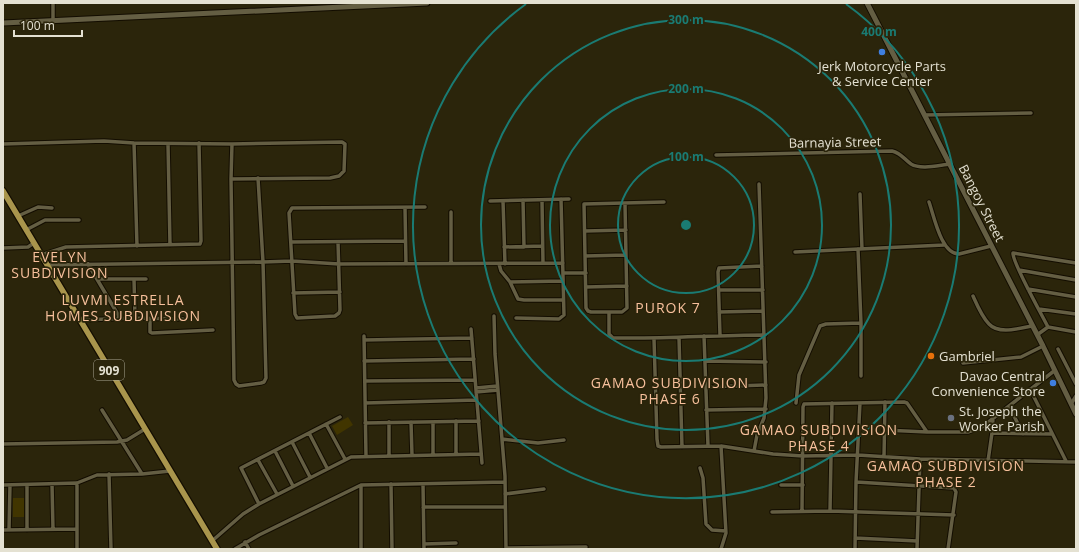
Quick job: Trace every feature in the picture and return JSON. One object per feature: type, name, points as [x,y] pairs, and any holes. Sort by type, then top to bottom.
[{"type":"main road","name":"909","points":[[3,191],[216,549]]},
{"type":"street","points":[[53,3],[53,20]]},
{"type":"street","points":[[3,23],[328,5],[427,3]]},
{"type":"street","name":"Bangoy Street","points":[[867,3],[1043,346],[1076,414]]},
{"type":"street","points":[[924,114],[1031,113]]},
{"type":"street","points":[[3,144],[104,141],[168,144],[342,142],[345,144],[344,171],[339,176],[330,178],[231,179]]},
{"type":"street","points":[[134,143],[138,246]]},
{"type":"street","points":[[41,255],[66,247],[198,245],[201,241],[199,143]]},
{"type":"street","points":[[168,144],[170,246]]},
{"type":"street","points":[[232,144],[231,179],[234,380],[239,386],[261,383],[264,382],[266,378],[263,262],[258,178]]},
{"type":"street","name":"Barnayia Street","points":[[716,155],[892,151],[902,155],[913,165],[924,166],[950,164]]},
{"type":"street","points":[[754,451],[757,435],[766,409],[766,362],[759,184]]},
{"type":"street","points":[[860,194],[861,376]]},
{"type":"street","points":[[490,201],[569,199]]},
{"type":"street","points":[[523,200],[524,247]]},
{"type":"street","points":[[542,200],[542,263]]},
{"type":"street","points":[[516,318],[561,318],[564,316],[561,200]]},
{"type":"street","points":[[503,201],[505,264]]},
{"type":"street","points":[[625,204],[627,286],[626,310],[622,312],[588,311],[586,308],[584,204],[664,202]]},
{"type":"street","points":[[928,202],[944,245],[956,254],[971,252],[991,246]]},
{"type":"street","points":[[18,216],[38,207],[52,208]]},
{"type":"street","points":[[338,242],[340,310],[338,315],[299,318],[295,314],[289,213],[292,208],[425,207]]},
{"type":"street","points":[[405,208],[406,264]]},
{"type":"street","points":[[451,212],[451,263]]},
{"type":"street","points":[[26,230],[45,220],[79,220]]},
{"type":"street","points":[[585,231],[626,230]]},
{"type":"street","points":[[291,242],[405,241]]},
{"type":"street","points":[[3,248],[24,248],[34,243]]},
{"type":"street","points":[[795,252],[944,245]]},
{"type":"street","points":[[504,247],[542,246]]},
{"type":"street","points":[[1048,327],[1018,270],[1012,256],[1013,253],[1076,263]]},
{"type":"street","points":[[585,256],[626,255]]},
{"type":"street","points":[[47,265],[292,261],[339,264],[562,263]]},
{"type":"street","points":[[88,264],[120,318]]},
{"type":"street","points":[[499,264],[501,271],[510,282],[520,300],[564,300]]},
{"type":"street","points":[[720,335],[718,272],[721,267],[762,266]]},
{"type":"street","points":[[1018,270],[1076,280]]},
{"type":"street","points":[[563,273],[586,273]]},
{"type":"street","points":[[97,279],[146,279]]},
{"type":"street","points":[[134,279],[135,318]]},
{"type":"street","points":[[510,282],[563,281]]},
{"type":"street","points":[[586,287],[627,286]]},
{"type":"street","points":[[1028,289],[1076,297]]},
{"type":"street","points":[[719,290],[763,290]]},
{"type":"street","points":[[294,293],[340,292]]},
{"type":"street","points":[[972,296],[987,322],[994,328],[1008,330],[1032,326]]},
{"type":"street","points":[[1039,308],[1076,314]]},
{"type":"street","points":[[719,312],[763,311]]},
{"type":"street","points":[[609,312],[609,334],[613,338],[654,339],[720,335],[764,335]]},
{"type":"street","points":[[494,316],[505,482],[506,548],[586,547]]},
{"type":"street","points":[[80,320],[120,318],[183,319]]},
{"type":"street","points":[[150,319],[150,332],[152,333],[213,330]]},
{"type":"street","points":[[796,403],[799,375],[820,326],[826,324],[861,323]]},
{"type":"street","points":[[1037,335],[1048,327],[1076,332]]},
{"type":"street","points":[[471,329],[482,463]]},
{"type":"street","points":[[704,336],[708,446]]},
{"type":"street","points":[[366,456],[364,338],[472,338]]},
{"type":"street","points":[[679,338],[682,447]]},
{"type":"street","points":[[654,339],[657,439],[658,446],[660,447],[721,446],[773,454],[803,456],[858,455],[920,459],[1076,462]]},
{"type":"street","points":[[963,363],[1021,358],[1043,346]]},
{"type":"street","points":[[1058,349],[1076,384]]},
{"type":"street","points":[[364,361],[474,359]]},
{"type":"street","points":[[705,361],[766,362]]},
{"type":"street","points":[[884,430],[968,432],[982,426],[1054,371]]},
{"type":"street","points":[[365,381],[475,380]]},
{"type":"street","points":[[705,387],[766,385]]},
{"type":"street","points":[[476,390],[498,388]]},
{"type":"street","points":[[1030,389],[1066,461]]},
{"type":"street","points":[[1071,404],[1076,396]]},
{"type":"street","points":[[365,403],[477,400]]},
{"type":"street","points":[[884,457],[885,402]]},
{"type":"street","points":[[802,511],[803,405],[806,403],[832,404],[900,402],[907,404],[927,432]]},
{"type":"street","points":[[855,549],[856,482],[860,403]]},
{"type":"street","points":[[830,511],[832,404]]},
{"type":"street","points":[[1009,406],[1024,434]]},
{"type":"street","points":[[706,410],[766,409]]},
{"type":"street","points":[[102,410],[142,474]]},
{"type":"street","points":[[259,504],[241,468],[340,417]]},
{"type":"street","points":[[988,461],[993,418]]},
{"type":"street","points":[[456,421],[456,454]]},
{"type":"street","points":[[365,423],[479,421]]},
{"type":"street","points":[[389,422],[389,455]]},
{"type":"street","points":[[411,422],[412,455]]},
{"type":"street","points":[[433,422],[433,455]]},
{"type":"street","points":[[326,424],[345,459]]},
{"type":"street","points":[[3,444],[121,441],[127,440],[145,429]]},
{"type":"street","points":[[309,433],[328,468]]},
{"type":"street","points":[[992,433],[1052,434]]},
{"type":"street","points":[[502,439],[538,443],[564,440]]},
{"type":"street","points":[[292,442],[310,477]]},
{"type":"street","points":[[721,446],[726,531],[721,549]]},
{"type":"street","points":[[275,451],[293,486]]},
{"type":"street","points":[[212,541],[234,521],[259,504],[345,459],[355,456],[481,454]]},
{"type":"street","points":[[916,549],[920,459]]},
{"type":"street","points":[[258,460],[277,494]]},
{"type":"street","points":[[700,468],[703,478],[706,524],[712,530],[726,531]]},
{"type":"street","points":[[3,485],[78,483],[97,475],[142,474],[170,471]]},
{"type":"street","points":[[109,474],[110,549]]},
{"type":"street","points":[[235,549],[245,542],[361,485],[505,482]]},
{"type":"street","points":[[856,482],[951,488],[955,490],[954,515],[948,549]]},
{"type":"street","points":[[78,483],[78,549]]},
{"type":"street","points":[[52,484],[53,529]]},
{"type":"street","points":[[391,484],[392,549]]},
{"type":"street","points":[[423,484],[424,549]]},
{"type":"street","points":[[9,530],[10,485]]},
{"type":"street","points":[[27,485],[27,530]]},
{"type":"street","points":[[361,485],[361,549]]},
{"type":"street","points":[[781,485],[803,485]]},
{"type":"street","points":[[505,494],[544,489]]},
{"type":"street","points":[[423,507],[506,506]]},
{"type":"street","points":[[772,512],[856,511],[954,515]]},
{"type":"street","points":[[3,530],[77,529]]},
{"type":"street","points":[[855,538],[917,541]]},
{"type":"street","points":[[245,542],[249,549]]},
{"type":"street","points":[[424,544],[456,543]]},
{"type":"shaded area","points":[[348,417],[353,425],[337,435],[332,426]]},
{"type":"shaded area","points":[[13,498],[24,498],[24,517],[13,517]]},
{"type":"place","name":"Jerk Motorcycle Parts & Service Center","points":[[882,52]]},
{"type":"place","name":"Gambriel","points":[[931,356]]},
{"type":"place","name":"Davao Central Convenience Store","points":[[1053,383]]},
{"type":"place","name":"St. Joseph the Worker Parish","points":[[951,418]]},
{"type":"district","name":"EVELYN SUBDIVISION","points":[[60,264]]},
{"type":"district","name":"PUROK 7","points":[[668,307]]},
{"type":"district","name":"LUVMI ESTRELLA HOMES SUBDIVISION","points":[[123,308]]},
{"type":"district","name":"GAMAO SUBDIVISION PHASE 6","points":[[670,390]]},
{"type":"district","name":"GAMAO SUBDIVISION PHASE 4","points":[[819,438]]},
{"type":"district","name":"GAMAO SUBDIVISION PHASE 2","points":[[946,474]]}]
